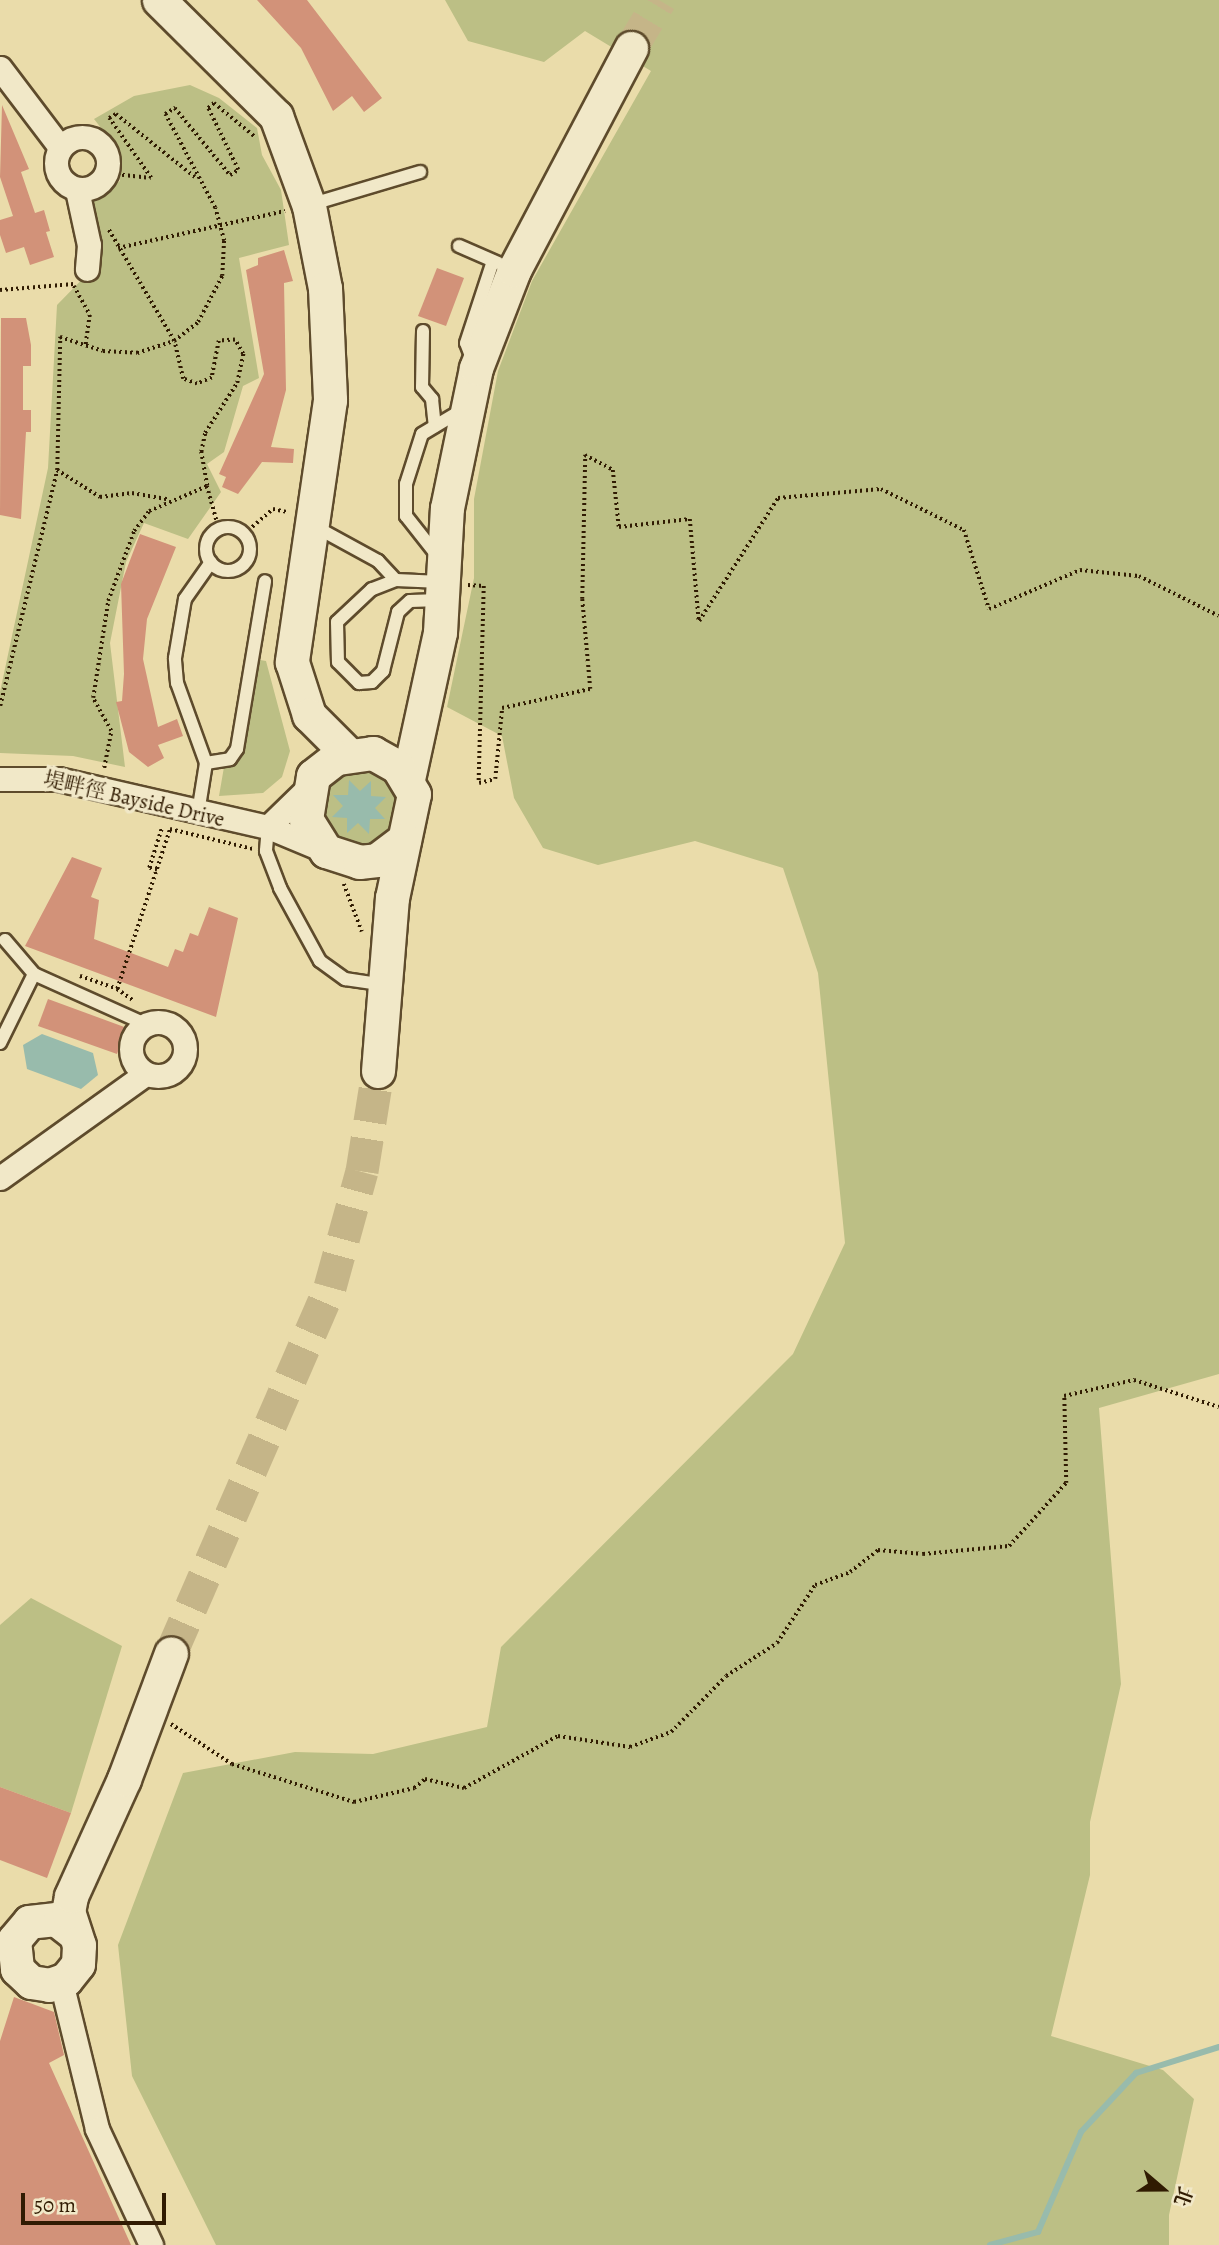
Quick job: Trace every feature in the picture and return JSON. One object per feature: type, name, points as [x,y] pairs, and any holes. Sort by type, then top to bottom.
[{"type":"street","points":[[159,0],[276,116],[300,208],[330,346],[326,459],[300,519],[292,662],[309,715],[310,783],[306,820],[326,851],[359,862],[377,860],[404,840]]},
{"type":"street","points":[[377,1071],[404,840],[415,810],[408,779],[440,632],[442,581],[465,408],[503,265],[631,48]]},
{"type":"street","points":[[0,68],[60,147],[57,173],[77,190],[82,218],[80,277]]},
{"type":"street","points":[[60,147],[75,138],[99,142],[107,156],[106,173],[95,187],[77,190]]},
{"type":"street","points":[[268,827],[310,783],[354,753],[424,697]]},
{"type":"street","points":[[309,715],[354,753],[385,757],[408,779]]},
{"type":"street","name":"堤畔徑 Bayside Drive","points":[[0,779],[58,779],[268,827],[326,851]]},
{"type":"street","points":[[359,862],[376,909],[386,985]]},
{"type":"street","points":[[0,1178],[145,1074],[171,1074],[185,1052],[175,1028],[145,1024],[133,1037],[130,1054],[145,1074]]},
{"type":"street","points":[[44,1918],[78,1964],[61,1982],[36,1984],[5,1963],[14,1940],[44,1918],[150,1712],[171,1653]]},
{"type":"street","points":[[61,1982],[97,2129],[150,2245]]},
{"type":"lane","points":[[300,208],[419,172]]},
{"type":"lane","points":[[459,246],[503,265]]},
{"type":"lane","points":[[423,331],[422,387],[432,399],[435,426]]},
{"type":"lane","points":[[442,581],[405,516],[412,452],[435,426],[465,408]]},
{"type":"lane","points":[[300,519],[378,561],[396,580]]},
{"type":"lane","points":[[198,813],[206,763],[177,683],[175,658],[185,599],[211,562],[208,540],[219,529],[244,534],[250,546],[242,566],[229,571],[211,562]]},
{"type":"lane","points":[[206,763],[230,759],[237,749],[265,580]]},
{"type":"lane","points":[[396,580],[442,581],[398,612],[383,671],[372,682],[359,683],[338,662],[337,622],[372,589],[396,580]]},
{"type":"lane","points":[[268,827],[266,851],[280,888],[320,961],[345,979],[386,985]]},
{"type":"lane","points":[[5,940],[34,974],[145,1024]]},
{"type":"lane","points":[[0,1043],[34,974]]},
{"type":"path","points":[[0,706],[57,470],[60,337],[86,345],[137,353],[173,341],[198,322],[217,293],[225,259],[221,224],[165,114],[175,108],[230,175],[238,170],[208,108],[214,103],[264,143]]},
{"type":"path","points":[[106,173],[151,178],[109,118],[116,114],[196,178]]},
{"type":"path","points":[[118,248],[300,208]]},
{"type":"path","points":[[82,218],[101,220],[173,341],[178,372],[190,383],[212,378],[219,341],[235,340],[243,354],[237,383],[205,433],[201,452],[219,529]]},
{"type":"path","points":[[0,290],[80,277],[90,315],[86,345]]},
{"type":"path","points":[[442,581],[484,586],[479,783],[495,779],[502,708],[590,689],[582,598],[585,455],[612,470],[619,527],[690,519],[698,621],[778,498],[881,489],[964,530],[989,608],[1080,570],[1139,576],[1219,616]]},
{"type":"path","points":[[57,470],[100,497],[132,493],[167,499]]},
{"type":"path","points":[[103,770],[111,731],[93,698],[108,601],[134,531],[167,499],[207,486]]},
{"type":"path","points":[[244,534],[273,509],[300,519]]},
{"type":"path","points":[[157,870],[149,868],[162,827]]},
{"type":"path","points":[[72,973],[117,989],[170,829]]},
{"type":"path","points":[[150,1712],[232,1764],[354,1802],[414,1788],[425,1779],[464,1788],[558,1736],[630,1747],[671,1732],[726,1676],[777,1643],[815,1585],[850,1572],[878,1550],[923,1554],[1009,1546],[1066,1483],[1064,1396],[1134,1380],[1219,1407]]},
{"type":"green space","points":[[445,0],[1219,0],[1219,1374],[1099,1408],[1121,1684],[1090,1822],[1090,1875],[1051,2036],[1163,2070],[1194,2099],[1169,2215],[1169,2245],[216,2245],[132,2076],[118,1945],[183,1773],[295,1752],[373,1754],[487,1727],[501,1647],[793,1354],[845,1243],[818,973],[783,868],[695,841],[598,865],[543,848],[514,798],[502,736],[447,707],[474,578],[474,499],[498,371],[532,281],[651,71],[585,31],[544,62],[468,41]]},
{"type":"green space","points":[[190,85],[219,98],[257,128],[262,155],[281,190],[289,245],[239,258],[259,378],[243,386],[224,452],[207,464],[221,492],[188,539],[144,523],[126,562],[110,643],[125,767],[73,756],[0,753],[0,692],[48,468],[57,305],[98,263],[92,199],[120,181],[112,142],[94,119],[134,96]]},
{"type":"green space","points":[[260,660],[266,661],[290,751],[282,777],[263,793],[219,796],[224,767],[234,766],[245,750]]},
{"type":"green space","points":[[360,768],[375,771],[387,780],[396,792],[399,807],[396,822],[387,834],[375,843],[360,846],[345,843],[333,834],[324,822],[321,807],[324,792],[333,780],[345,771]]},
{"type":"green space","points":[[31,1598],[122,1646],[71,1813],[0,1787],[0,1625]]},
{"type":"shaded area","points":[[349,780],[360,791],[371,781],[371,796],[386,797],[375,808],[385,819],[370,819],[369,834],[358,823],[347,833],[347,818],[332,817],[343,806],[333,795],[348,795]]},
{"type":"shaded area","points":[[42,1034],[93,1053],[98,1075],[81,1089],[27,1069],[23,1045]]},
{"type":"building","points":[[257,0],[307,0],[382,98],[364,112],[352,96],[333,111],[301,48]]},
{"type":"building","points":[[2,105],[29,169],[21,172],[35,213],[44,210],[50,231],[46,232],[54,257],[30,265],[24,247],[6,253],[0,235],[0,220],[13,216],[0,177]]},
{"type":"building","points":[[284,250],[293,281],[284,283],[286,390],[271,447],[294,449],[293,463],[262,462],[238,494],[222,487],[226,477],[219,474],[264,374],[246,270],[258,265],[258,258]]},
{"type":"building","points":[[437,268],[464,278],[446,326],[418,316]]},
{"type":"building","points":[[1,318],[26,318],[31,345],[31,366],[23,366],[23,410],[31,410],[31,432],[26,432],[21,519],[0,515]]},
{"type":"building","points":[[140,534],[176,547],[147,619],[143,659],[158,727],[177,719],[183,736],[158,745],[164,758],[148,767],[129,752],[116,702],[122,701],[124,674],[121,584]]},
{"type":"building","points":[[72,857],[102,868],[91,897],[99,900],[94,939],[168,967],[175,949],[183,952],[190,933],[198,936],[209,907],[238,918],[216,1017],[25,946]]},
{"type":"building","points":[[48,999],[127,1028],[117,1054],[38,1026]]},
{"type":"building","points":[[0,1787],[71,1813],[47,1878],[0,1860]]},
{"type":"building","points":[[14,1997],[54,2012],[64,2055],[49,2063],[131,2245],[0,2245],[0,2041]]},
{"type":"waterway","points":[[990,2245],[1038,2232],[1081,2132],[1136,2073],[1219,2047]]},
{"type":"tunnel","points":[[631,48],[660,0]]},
{"type":"tunnel","points":[[171,1653],[330,1287],[362,1171],[378,1071]]}]
